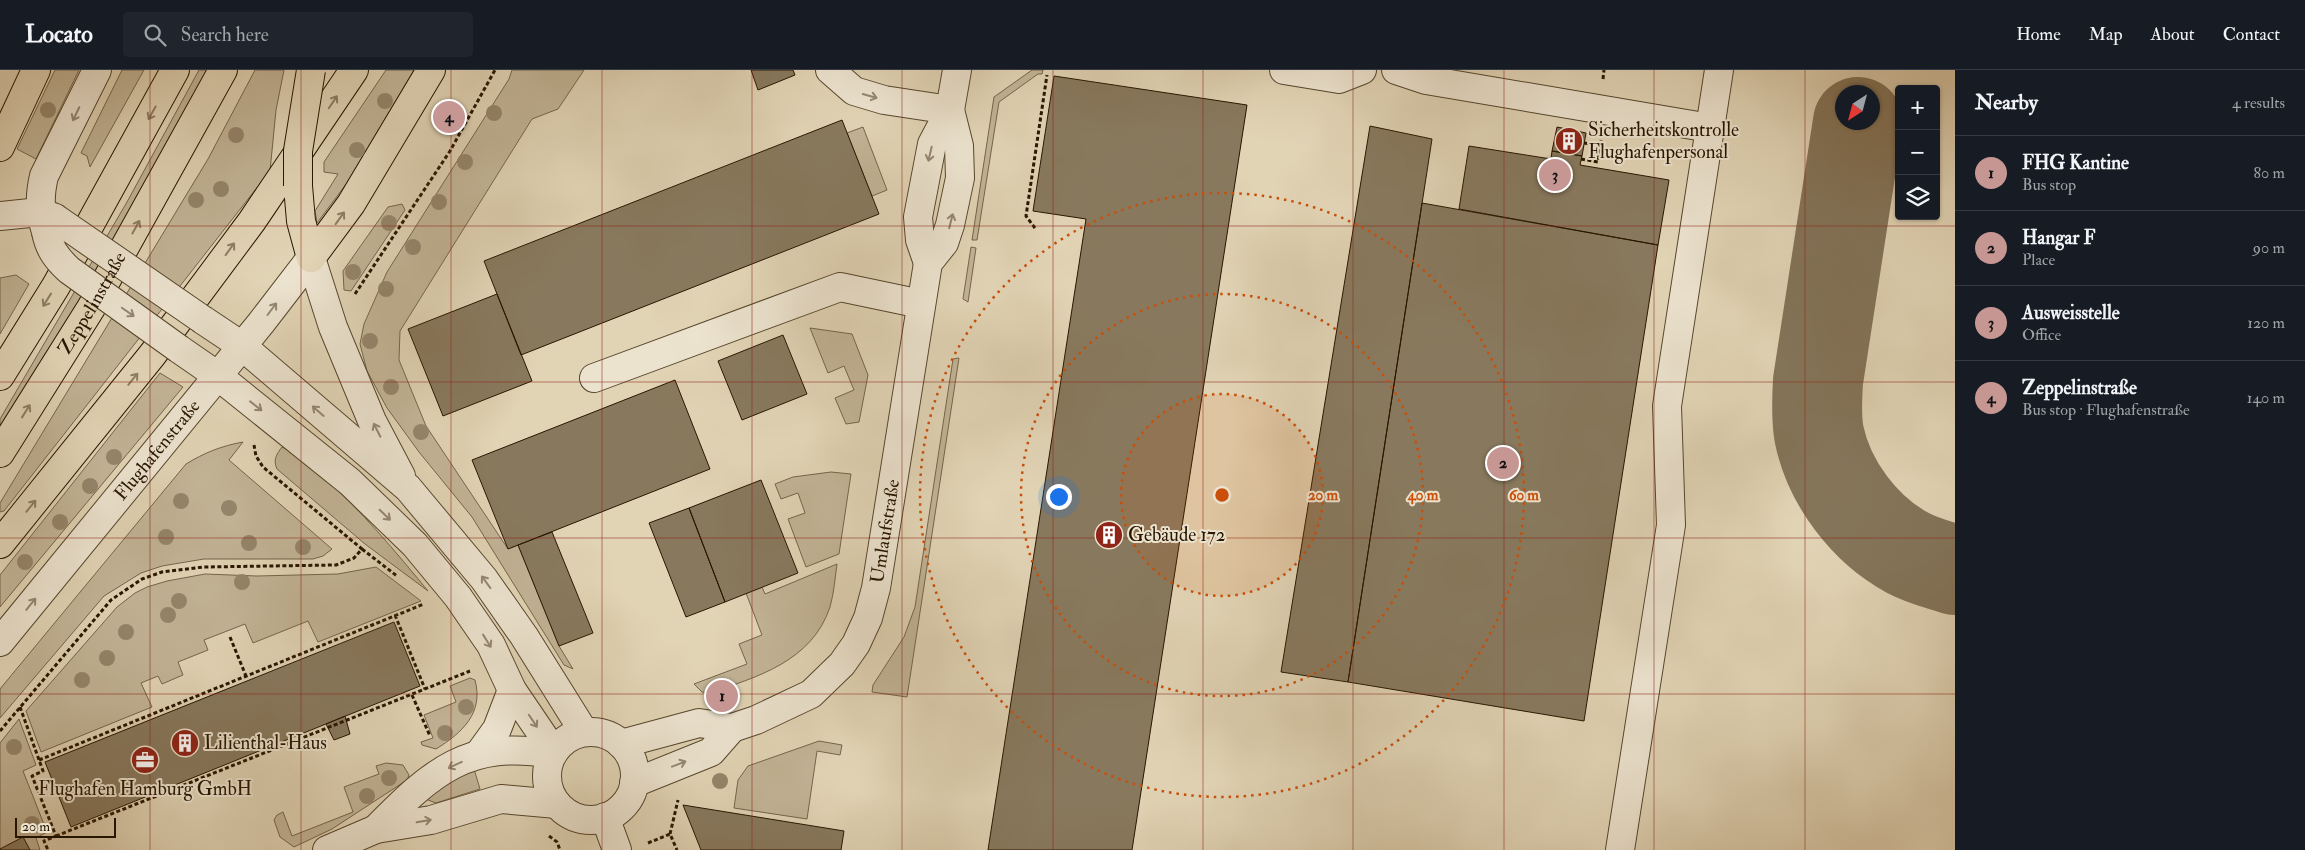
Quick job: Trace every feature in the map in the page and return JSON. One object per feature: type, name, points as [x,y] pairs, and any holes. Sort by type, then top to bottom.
[{"type":"main road","points":[[0,147],[36,70]]},
{"type":"main road","name":"Zeppelinstraße","points":[[0,376],[56,286],[175,70]]},
{"type":"main road","name":"Zeppelinstraße","points":[[0,453],[91,308],[223,70]]},
{"type":"main road","points":[[311,70],[298,151],[298,186],[302,222],[311,258]]},
{"type":"main road","points":[[0,544],[153,354],[252,220],[354,70]]},
{"type":"main road","points":[[311,258],[350,204],[431,70]]},
{"type":"street","points":[[97,70],[44,176],[40,194],[47,220],[49,246],[56,257],[68,270],[218,376],[268,416],[350,482],[415,545],[458,597],[491,645],[512,690],[553,753]]},
{"type":"street","name":"Umlaufstraße","points":[[621,744],[699,723],[732,728],[764,717],[811,694],[842,664],[856,644],[868,618],[876,588],[928,263],[920,240],[918,217],[932,144],[950,110],[957,70]]},
{"type":"street","points":[[1284,70],[1339,79],[1362,70]]},
{"type":"street","points":[[1396,70],[1426,80],[1710,128]]},
{"type":"street","points":[[1620,850],[1671,526],[1667,406],[1719,70]]},
{"type":"street","points":[[836,71],[854,91],[884,100],[950,110]]},
{"type":"street","points":[[0,216],[47,220],[203,320],[242,346],[408,488],[484,578],[524,636],[584,732]]},
{"type":"street","points":[[311,258],[333,327],[372,421],[408,488]]},
{"type":"street","name":"Flughafenstraße","points":[[0,642],[218,376],[311,258]]},
{"type":"street","points":[[594,378],[840,286],[921,304]]},
{"type":"street","points":[[479,754],[497,729],[512,690]]},
{"type":"street","name":"Umlaufstraße","points":[[634,783],[711,752],[732,728]]},
{"type":"street","points":[[584,732],[597,732],[610,736],[621,744],[629,755],[634,768],[634,783],[629,798],[619,810],[605,817],[588,820],[570,815],[557,804],[550,792],[547,778],[548,765],[553,753],[562,742],[572,735],[584,732]]},
{"type":"street","points":[[376,829],[416,789],[434,775],[479,754],[508,749],[526,749],[553,753]]},
{"type":"street","points":[[327,850],[376,829],[430,820],[501,799],[557,804]]},
{"type":"street","points":[[605,817],[617,850]]},
{"type":"path","points":[[333,327],[450,151],[495,70]]},
{"type":"path","points":[[1035,228],[1026,216],[1047,75]]},
{"type":"path","points":[[1581,159],[1598,162],[1602,138]]},
{"type":"path","points":[[1584,142],[1600,145]]},
{"type":"path","points":[[0,731],[111,600],[142,579],[162,572],[203,566],[336,565],[354,558],[362,549],[263,467],[256,456],[253,440],[268,416]]},
{"type":"path","points":[[39,760],[431,601]]},
{"type":"path","points":[[395,615],[425,689]]},
{"type":"path","points":[[230,637],[246,676]]},
{"type":"path","points":[[48,850],[44,841],[476,669]]},
{"type":"path","points":[[412,694],[430,736]]},
{"type":"path","points":[[20,706],[44,772],[32,776],[56,836]]},
{"type":"path","points":[[646,844],[670,834],[677,850]]},
{"type":"shaded area","points":[[55,70],[79,70],[36,159],[17,149]]},
{"type":"shaded area","points":[[122,70],[144,70],[90,167],[87,156],[81,153]]},
{"type":"shaded area","points":[[199,70],[211,70],[137,206],[0,435],[0,419],[127,202]]},
{"type":"shaded area","points":[[255,70],[284,70],[276,110],[270,171],[4,511],[0,512],[0,503],[208,159]]},
{"type":"shaded area","points":[[386,70],[414,70],[347,183],[317,223],[315,211],[338,174],[324,172],[324,162]]},
{"type":"shaded area","points":[[512,70],[584,70],[558,109],[532,119],[400,331],[399,360],[426,426],[508,549],[518,545],[559,646],[573,669],[564,665],[472,517],[419,452],[387,408],[367,371],[360,344],[364,324],[387,272],[509,79]]},
{"type":"shaded area","points":[[1032,70],[1043,70],[1042,74],[1038,74],[999,102],[977,240],[972,240],[994,97]]},
{"type":"shaded area","points":[[863,127],[887,190],[872,196],[847,133]]},
{"type":"shaded area","points":[[402,204],[405,210],[351,291],[344,290],[343,271],[388,207]]},
{"type":"shaded area","points":[[971,247],[976,248],[968,302],[963,299]]},
{"type":"shaded area","points":[[16,275],[29,284],[0,334],[0,278]]},
{"type":"shaded area","points":[[810,328],[852,334],[868,375],[859,422],[846,424],[835,398],[854,390],[844,366],[828,373]]},
{"type":"shaded area","points":[[959,358],[907,697],[872,692],[873,685],[904,637],[915,607],[953,359]]},
{"type":"shaded area","points":[[160,373],[183,387],[0,607],[0,575]]},
{"type":"shaded area","points":[[243,442],[229,460],[332,549],[323,556],[313,559],[204,559],[162,566],[141,573],[104,596],[0,718],[0,689],[186,464],[213,450]]},
{"type":"shaded area","points":[[282,447],[309,464],[365,517],[428,591],[365,544],[277,469],[276,458]]},
{"type":"shaded area","points":[[831,472],[851,474],[839,554],[806,567],[788,519],[805,513],[798,493],[781,499],[775,484],[793,477]]},
{"type":"shaded area","points":[[837,564],[830,607],[822,626],[797,654],[764,673],[709,693],[702,692],[694,684],[747,664],[739,644],[762,635],[746,593],[762,587],[765,594]]},
{"type":"shaded area","points":[[376,567],[421,601],[318,642],[308,621],[253,643],[245,624],[204,640],[208,650],[178,662],[183,675],[162,684],[158,676],[141,683],[152,707],[41,752],[26,711],[117,607],[135,593],[167,581],[205,574],[257,576],[338,574]]},
{"type":"shaded area","points":[[470,678],[475,680],[477,692],[476,702],[469,721],[446,743],[436,749],[422,745],[421,742],[433,738],[424,715],[456,702],[450,686]]},
{"type":"shaded area","points":[[19,719],[36,765],[23,771],[47,832],[36,838],[40,850],[0,850],[0,743]]},
{"type":"shaded area","points":[[819,741],[842,745],[840,755],[817,751],[807,819],[734,808],[738,780],[748,766]]},
{"type":"shaded area","points":[[386,763],[403,765],[409,775],[407,780],[332,829],[294,847],[280,837],[274,820],[277,815],[283,812],[292,836],[353,812],[344,787],[379,774],[376,766]]},
{"type":"shaded area","points":[[474,769],[480,789],[436,803],[428,800],[428,797],[441,785]]},
{"type":"building","points":[[751,70],[793,70],[795,75],[758,90]]},
{"type":"building","name":"Gebäude 172","points":[[1054,76],[1247,105],[1132,850],[988,850],[1086,219],[1033,211]]},
{"type":"building","points":[[842,120],[879,214],[521,355],[484,261]]},
{"type":"building","points":[[1370,126],[1432,139],[1348,682],[1281,672]]},
{"type":"building","name":"Sicherheitskontrolle Flughafenpersonal","points":[[1557,127],[1586,133],[1582,156],[1552,151]]},
{"type":"building","points":[[1469,146],[1551,159],[1552,151],[1582,156],[1580,165],[1669,180],[1658,245],[1459,209]]},
{"type":"building","points":[[1422,203],[1658,245],[1584,721],[1348,682]]},
{"type":"building","points":[[497,294],[532,381],[443,416],[408,329]]},
{"type":"building","points":[[783,335],[807,394],[742,420],[718,361]]},
{"type":"building","points":[[675,380],[710,469],[508,549],[472,460]]},
{"type":"building","points":[[761,480],[798,573],[725,602],[689,508]]},
{"type":"building","points":[[689,508],[725,602],[686,617],[649,523]]},
{"type":"building","points":[[552,532],[593,633],[559,646],[518,545]]},
{"type":"building","name":"Lilienthal-Haus","points":[[394,622],[420,686],[71,827],[45,762]]},
{"type":"building","points":[[345,716],[350,734],[334,740],[326,724]]},
{"type":"building","points":[[683,805],[844,831],[841,850],[701,850]]},
{"type":"building","points":[[23,837],[30,850],[0,850],[0,849]]},
{"type":"taxiway","points":[[1857,130],[1818,381],[1817,414],[1819,434],[1831,470],[1840,487],[1851,503],[1877,532],[1908,553],[1955,570]]},
{"type":"place","name":"Zeppelinstraße","points":[[449,117]]},
{"type":"place","name":"Sicherheitskontrolle Flughafenpersonal","points":[[1569,141]]},
{"type":"place","name":"Ausweisstelle","points":[[1555,175]]},
{"type":"place","name":"Hangar F","points":[[1503,463]]},
{"type":"place","name":"Gebäude 172","points":[[1109,535]]},
{"type":"place","name":"FHG Kantine","points":[[722,696]]},
{"type":"place","name":"Lilienthal-Haus","points":[[185,743]]},
{"type":"place","name":"Flughafen Hamburg GmbH","points":[[145,760]]}]
